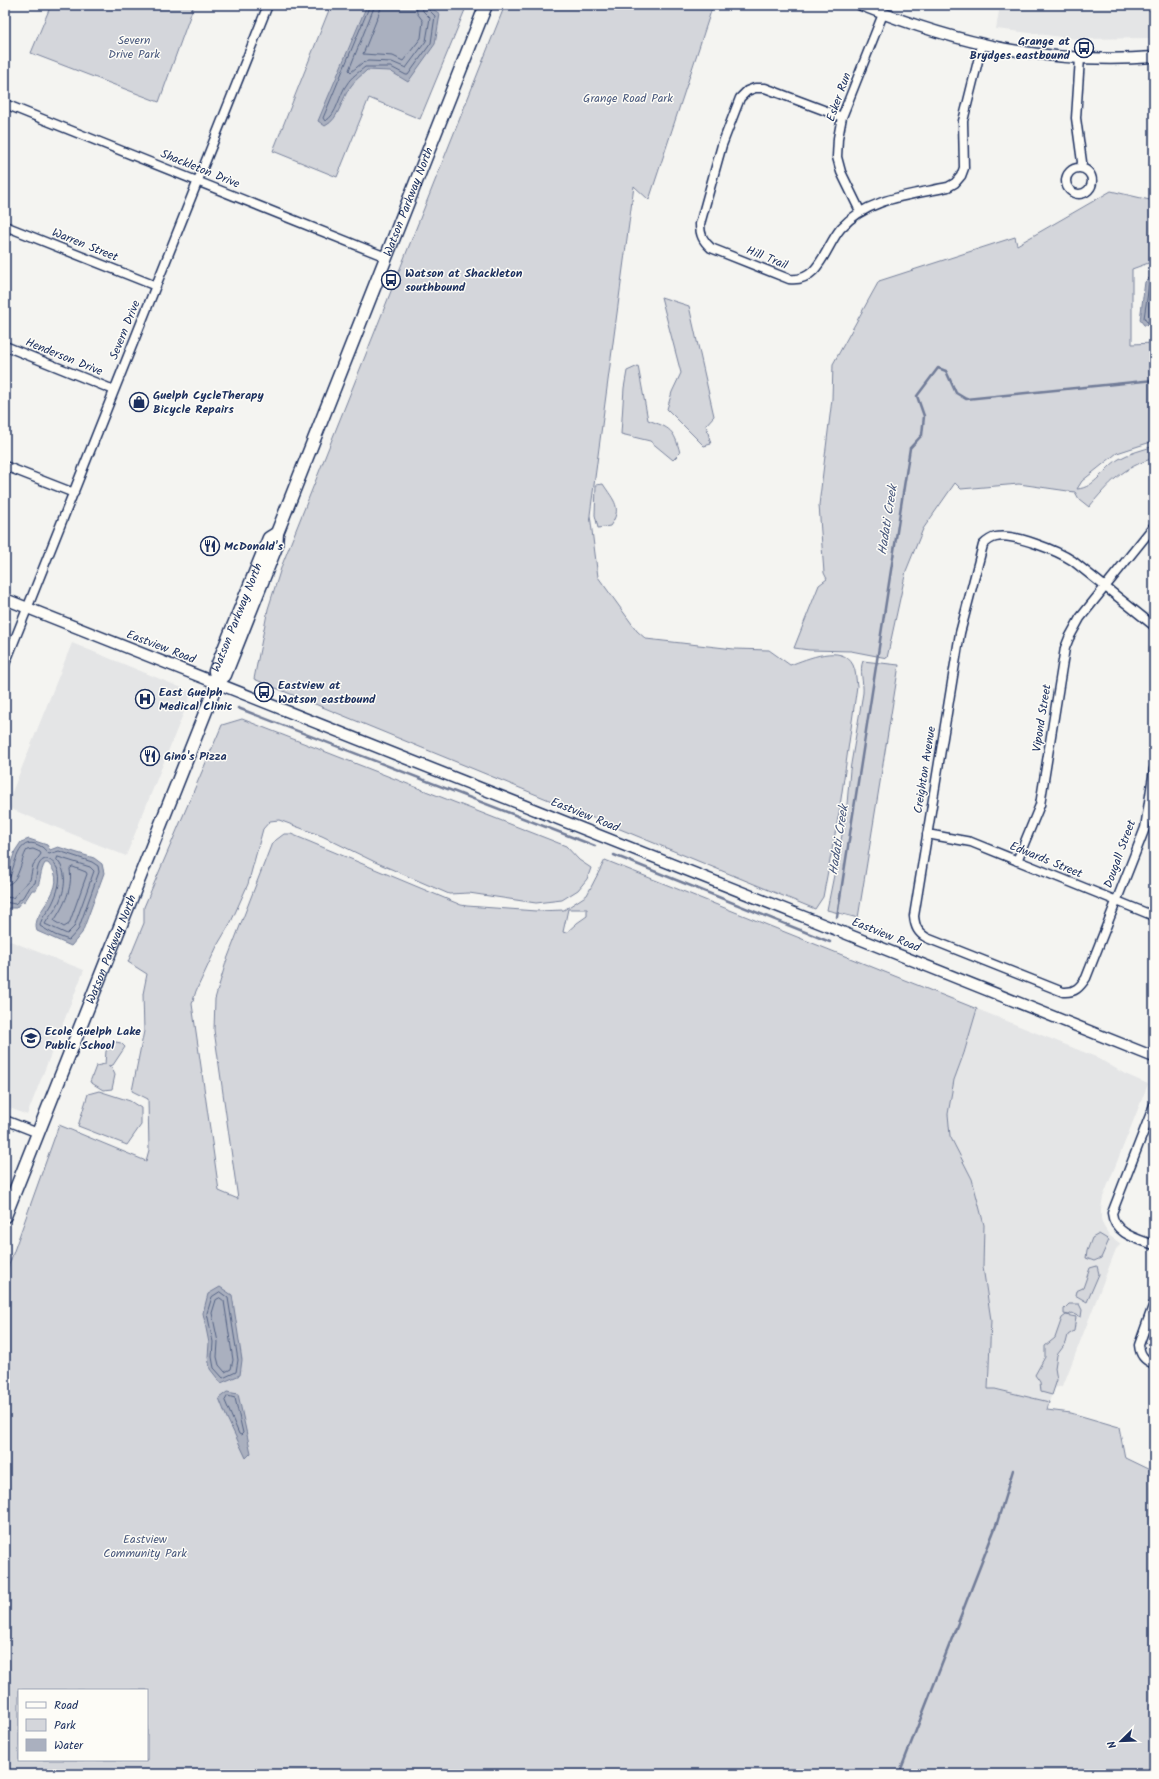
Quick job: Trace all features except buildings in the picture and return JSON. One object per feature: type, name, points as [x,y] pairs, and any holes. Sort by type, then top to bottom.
[{"type":"main road","name":"Watson Parkway North","points":[[5,1216],[217,683],[225,675],[276,547],[277,533],[486,5]]},
{"type":"street","name":"Severn Drive","points":[[5,664],[268,5]]},
{"type":"street","points":[[861,5],[921,28],[982,45],[1035,54],[1080,58],[1114,59],[1154,57]]},
{"type":"street","name":"Esker Run","points":[[860,211],[843,178],[837,156],[838,138],[842,117],[883,14]]},
{"type":"street","name":"Hill Trail","points":[[842,117],[765,88],[755,88],[746,92],[740,98],[722,145],[700,224],[702,239],[711,248],[788,279],[799,280],[807,277],[814,271],[842,228],[860,211],[888,200],[948,187],[955,183],[961,176],[964,168],[964,121],[982,45]]},
{"type":"street","points":[[1080,58],[1076,118],[1082,162],[1081,168]]},
{"type":"street","name":"Shackleton Drive","points":[[5,104],[386,257]]},
{"type":"street","name":"Warren Street","points":[[5,226],[156,286]]},
{"type":"street","name":"Henderson Drive","points":[[5,346],[114,390]]},
{"type":"street","points":[[5,466],[74,493]]},
{"type":"street","name":"Vipond Street","points":[[1017,861],[1040,805],[1064,656],[1069,638],[1080,618],[1154,526]]},
{"type":"street","name":"Creighton Avenue","points":[[1116,900],[1086,978],[1076,991],[1069,993],[1063,992],[927,938],[919,933],[915,925],[914,916],[960,633],[983,545],[990,539],[997,536],[1007,537],[1050,548],[1073,561],[1154,626]]},
{"type":"street","name":"Eastview Road","points":[[5,599],[1154,1057]]},
{"type":"street","name":"Dougall Street","points":[[1116,900],[1144,828],[1154,769]]},
{"type":"street","name":"Edwards Street","points":[[927,834],[971,842],[1154,916]]},
{"type":"street","points":[[1154,1105],[1112,1213],[1112,1219],[1124,1233],[1154,1246]]},
{"type":"street","points":[[5,1120],[38,1133]]},
{"type":"street","points":[[1154,1303],[1139,1345],[1143,1358],[1154,1364]]},
{"type":"shaded area","points":[[1000,5],[1154,5],[1154,38],[1078,39],[996,29]]},
{"type":"shaded area","points":[[72,643],[192,692],[126,856],[6,807]]},
{"type":"shaded area","name":"Ecole Guelph Lake Public School","points":[[5,939],[84,970],[27,1115],[5,1106]]},
{"type":"shaded area","points":[[977,1009],[1096,1057],[1125,1074],[1148,1084],[1103,1197],[1101,1219],[1104,1227],[1110,1236],[1121,1244],[1116,1249],[1063,1386],[1054,1388],[1049,1402],[995,1389],[988,1390],[991,1320],[983,1267],[984,1225],[972,1179],[950,1136],[948,1114],[954,1080]]},
{"type":"green space","name":"Severn Drive Park","points":[[51,5],[194,5],[159,102],[31,53]]},
{"type":"green space","points":[[331,5],[467,5],[420,119],[369,98],[337,177],[273,151]]},
{"type":"green space","name":"Grange Road Park","points":[[505,5],[713,5],[649,200],[634,186],[590,515],[598,577],[637,631],[646,639],[734,649],[769,650],[790,665],[824,654],[841,655],[848,658],[853,665],[857,686],[839,813],[823,897],[815,909],[254,679],[268,609],[282,565]]},
{"type":"green space","points":[[1111,191],[1154,201],[1154,261],[1132,269],[1132,344],[1154,343],[1154,441],[1117,453],[1082,481],[1077,489],[1089,485],[1119,459],[1127,455],[1154,446],[1154,458],[1133,466],[1117,477],[1089,507],[1079,499],[1075,492],[1019,484],[961,489],[955,483],[923,529],[906,571],[887,658],[851,651],[809,650],[794,648],[819,585],[827,579],[824,573],[819,505],[832,399],[833,364],[879,281],[1015,237],[1017,245]]},
{"type":"green space","points":[[661,297],[689,306],[714,416],[706,425],[711,444],[704,446],[667,409],[672,392],[681,373]]},
{"type":"green space","points":[[638,366],[648,420],[670,430],[676,439],[680,453],[673,460],[650,441],[621,434],[624,388],[627,371]]},
{"type":"green space","points":[[603,484],[616,505],[616,514],[610,526],[598,528],[595,515],[596,485]]},
{"type":"green space","points":[[863,661],[899,665],[858,918],[827,910],[846,815],[850,770],[863,693],[861,668]]},
{"type":"green space","name":"Eastview Community Park","points":[[242,719],[566,846],[579,860],[591,868],[587,879],[578,890],[562,900],[536,903],[469,893],[449,894],[375,862],[322,836],[279,820],[270,821],[263,829],[248,884],[231,922],[218,944],[196,991],[192,1004],[219,1191],[238,1199],[214,1030],[215,999],[226,962],[272,843],[284,834],[291,834],[461,905],[467,906],[536,911],[564,910],[587,895],[605,860],[977,1009],[954,1080],[948,1114],[950,1136],[972,1179],[984,1225],[983,1267],[991,1320],[988,1389],[995,1389],[1049,1402],[1047,1410],[1071,1413],[1119,1427],[1125,1458],[1154,1472],[1154,1774],[5,1774],[5,1276],[59,1125],[146,1161],[149,1150],[148,1099],[132,1091],[144,1031],[143,994],[147,974],[128,962],[144,923],[144,907],[222,725]],"holes":[[[568,909],[587,909],[587,916],[566,933],[563,932]]]},
{"type":"green space","points":[[116,1042],[121,1043],[125,1047],[113,1065],[108,1066],[112,1068],[115,1075],[112,1089],[103,1090],[90,1082],[96,1066],[105,1064],[106,1051]]},
{"type":"green space","points":[[99,1091],[130,1101],[141,1108],[141,1125],[127,1145],[78,1126],[88,1094]]},
{"type":"green space","points":[[1099,1234],[1109,1240],[1101,1258],[1094,1261],[1086,1258],[1087,1251],[1092,1238]]},
{"type":"green space","points":[[1097,1266],[1099,1274],[1087,1302],[1075,1295],[1076,1291],[1083,1288],[1090,1268]]},
{"type":"green space","points":[[1069,1304],[1079,1304],[1082,1310],[1081,1317],[1072,1313],[1069,1315],[1064,1314],[1064,1309]]},
{"type":"green space","points":[[1066,1315],[1076,1317],[1074,1331],[1068,1335],[1066,1343],[1057,1355],[1055,1368],[1057,1380],[1052,1395],[1041,1392],[1040,1382],[1035,1375],[1045,1357],[1045,1346],[1055,1338],[1062,1318]]},
{"type":"water","points":[[367,5],[427,5],[440,14],[435,44],[408,82],[390,71],[367,70],[353,84],[334,118],[325,126],[318,121]]},
{"type":"water","points":[[1149,278],[1154,280],[1154,327],[1144,325],[1140,320],[1145,282]]},
{"type":"water","points":[[29,839],[47,845],[50,850],[58,847],[94,858],[102,864],[104,873],[82,933],[71,946],[37,931],[36,923],[53,891],[56,882],[54,873],[48,863],[45,863],[43,866],[36,890],[32,890],[25,901],[21,902],[16,908],[9,908],[5,906],[5,880],[15,851],[21,842]]},
{"type":"water","points":[[220,1287],[232,1295],[242,1360],[240,1375],[221,1383],[210,1369],[208,1357],[209,1343],[203,1313],[208,1294]]},
{"type":"water","points":[[227,1392],[238,1394],[251,1453],[246,1458],[219,1398]]},
{"type":"waterway","name":"Hadati Creek","points":[[837,917],[910,448],[922,435],[924,416],[917,396],[938,368],[946,371],[956,393],[966,399],[1154,380]]},
{"type":"waterway","points":[[238,708],[595,846]]},
{"type":"waterway","points":[[614,855],[830,942]]},
{"type":"waterway","points":[[899,1774],[997,1523],[1013,1470]]},
{"type":"place","name":"Grange at Brydges eastbound","points":[[1084,48]]},
{"type":"place","name":"Watson at Shackleton southbound","points":[[391,280]]},
{"type":"place","name":"Guelph CycleTherapy Bicycle Repairs","points":[[139,402]]},
{"type":"place","name":"McDonald's","points":[[210,546]]},
{"type":"place","name":"Eastview at Watson eastbound","points":[[264,692]]},
{"type":"place","name":"East Guelph Medical Clinic","points":[[145,699]]},
{"type":"place","name":"Gino's Pizza","points":[[150,756]]},
{"type":"place","name":"Ecole Guelph Lake Public School","points":[[31,1038]]}]
